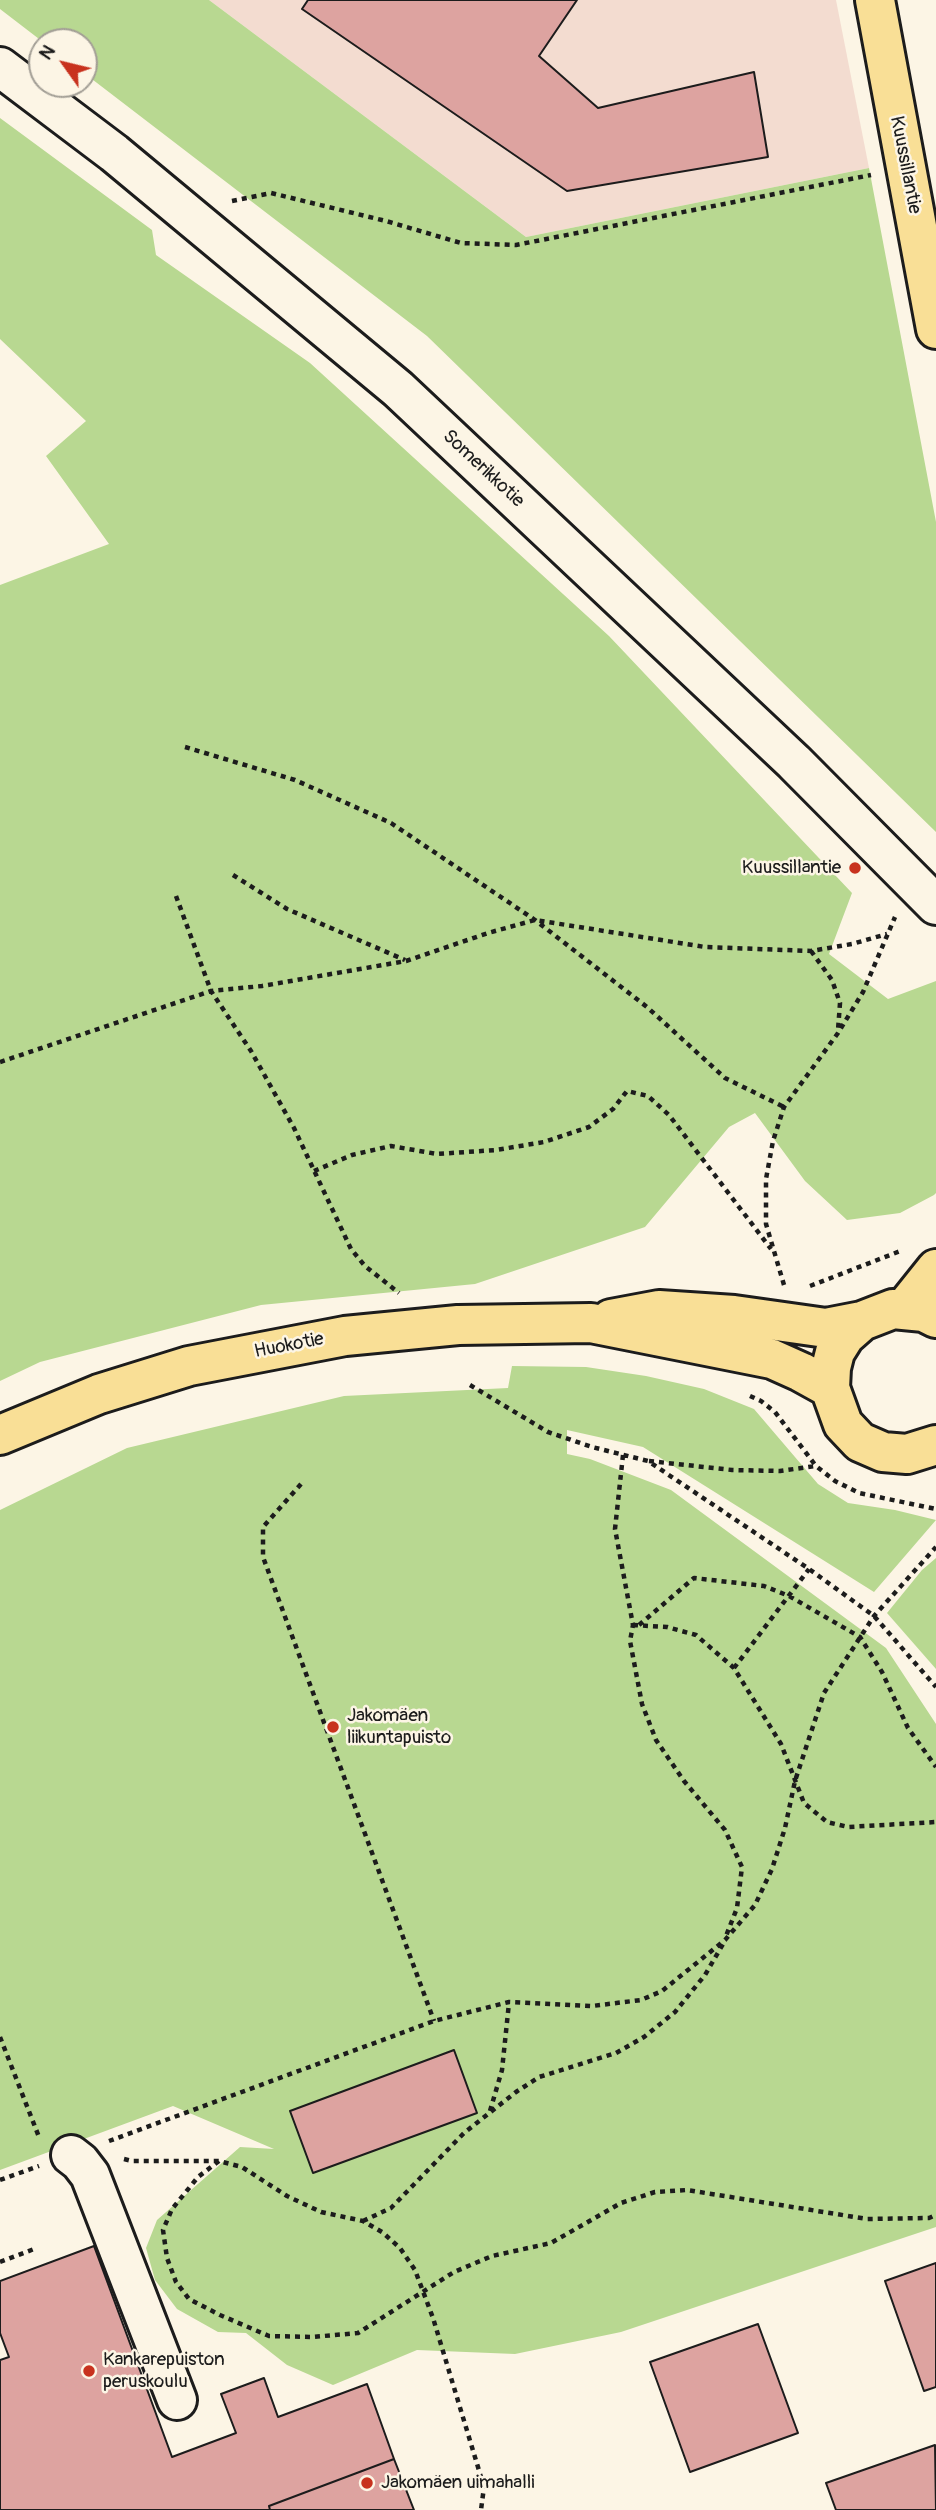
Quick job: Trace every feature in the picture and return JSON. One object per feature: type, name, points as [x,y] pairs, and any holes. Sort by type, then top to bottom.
[{"type":"main road","name":"Kuussillantie","points":[[875,0],[936,329]]},
{"type":"main road","points":[[920,1314],[923,1258]]},
{"type":"main road","name":"Huokotie","points":[[591,1323],[659,1310],[734,1315],[826,1328],[862,1321],[883,1312],[920,1314]]},
{"type":"main road","points":[[862,1321],[845,1336],[835,1352],[831,1368],[830,1388],[843,1424],[860,1442],[883,1452],[907,1454],[934,1447]]},
{"type":"main road","name":"Huokotie","points":[[0,1435],[99,1394],[189,1366],[284,1346],[416,1328],[591,1323],[772,1359],[830,1388]]},
{"type":"street","name":"Somerikkotie","points":[[0,67],[114,153],[398,389],[776,745],[936,905]]},
{"type":"street","points":[[55,2146],[80,2162],[90,2175],[177,2400]]},
{"type":"path","points":[[197,222],[214,205],[271,193],[386,221],[461,243],[516,245],[906,168]]},
{"type":"path","points":[[185,747],[295,779],[391,823],[536,920],[647,1007],[725,1078],[784,1107]]},
{"type":"path","points":[[233,875],[287,909],[406,961]]},
{"type":"path","points":[[176,895],[211,991],[251,1051],[294,1128],[351,1249],[365,1266],[404,1296]]},
{"type":"path","points":[[784,1286],[766,1224],[766,1179],[773,1141],[784,1107],[838,1033],[863,992],[895,917]]},
{"type":"path","points":[[0,1062],[211,991],[262,986],[406,961],[536,920],[705,947],[811,951],[887,934]]},
{"type":"path","points":[[811,951],[832,980],[840,1003],[838,1033]]},
{"type":"path","points":[[314,1171],[352,1155],[391,1146],[437,1154],[496,1150],[544,1142],[589,1127],[613,1109],[627,1091],[648,1096],[669,1115],[774,1252]]},
{"type":"path","points":[[804,1288],[923,1258]]},
{"type":"path","points":[[470,1385],[548,1432],[648,1461],[732,1470],[780,1471],[816,1466]]},
{"type":"path","points":[[742,1392],[761,1401],[775,1412],[816,1466],[835,1481],[859,1493],[936,1509]]},
{"type":"path","points":[[363,2221],[391,2208],[464,2133],[539,2077],[616,2053],[675,2012],[705,1975],[725,1940],[737,1908],[742,1867],[725,1830],[684,1781],[656,1740],[642,1704],[630,1641],[635,1625],[615,1529],[624,1455]]},
{"type":"path","points":[[648,1461],[874,1616],[936,1687]]},
{"type":"path","points":[[301,1485],[263,1527],[262,1557],[434,2021]]},
{"type":"path","points":[[186,2113],[434,2021],[509,2002],[592,2006],[641,2000],[662,1991],[725,1940],[755,1905],[772,1869],[785,1828],[795,1781],[824,1693],[874,1616],[936,1547]]},
{"type":"path","points":[[734,1668],[808,1569]]},
{"type":"path","points":[[635,1625],[694,1578],[764,1586],[789,1596],[860,1637],[882,1672],[908,1728],[936,1767]]},
{"type":"path","points":[[635,1625],[696,1634],[734,1668],[781,1744],[804,1803],[827,1822],[848,1827],[936,1822]]},
{"type":"path","points":[[490,2112],[502,2070],[509,2002]]},
{"type":"path","points":[[0,2037],[55,2146]]},
{"type":"path","points":[[121,2159],[219,2161],[242,2167],[287,2196],[321,2212],[363,2221],[382,2232],[400,2248],[415,2270],[433,2318],[484,2487],[481,2510]]},
{"type":"path","points":[[219,2161],[186,2191],[172,2209],[163,2230],[167,2258],[176,2282],[189,2300],[269,2336],[312,2337],[358,2333],[454,2272],[492,2256],[551,2243],[621,2203],[654,2192],[687,2190],[867,2219],[929,2218],[936,2215]]},
{"type":"path","points":[[0,2262],[34,2249]]},
{"type":"shaded area","points":[[209,0],[836,0],[869,168],[526,237]]},
{"type":"green space","points":[[0,0],[209,0],[526,237],[869,168],[936,522],[936,832],[427,336],[98,84],[98,28],[28,28],[28,30],[0,9]]},
{"type":"green space","points":[[0,118],[152,230],[156,255],[310,363],[609,636],[852,893],[829,954],[888,999],[936,981],[934,1195],[900,1213],[847,1220],[805,1181],[755,1113],[729,1127],[645,1227],[475,1284],[261,1305],[40,1362],[0,1381],[0,585],[109,544],[46,456],[86,421],[0,339]]},
{"type":"green space","points":[[512,1366],[586,1367],[646,1376],[704,1389],[754,1409],[818,1484],[848,1503],[936,1520],[874,1592],[643,1447],[567,1430],[567,1454],[590,1459],[671,1490],[886,1648],[936,1724],[936,2227],[621,2332],[515,2354],[417,2350],[333,2385],[287,2365],[246,2333],[218,2332],[177,2309],[155,2280],[146,2248],[157,2220],[240,2147],[274,2149],[173,2106],[0,2170],[0,1510],[127,1448],[344,1396],[508,1388]]},
{"type":"green space","points":[[936,1558],[936,1669],[887,1613],[922,1570]]},
{"type":"building","points":[[308,0],[577,0],[539,56],[598,108],[754,72],[768,157],[567,191],[302,9]]},
{"type":"building","points":[[454,2050],[477,2113],[313,2173],[290,2111]]},
{"type":"building","name":"Kankarepuiston peruskoulu","points":[[94,2246],[172,2457],[236,2433],[221,2394],[264,2378],[278,2417],[367,2384],[394,2459],[269,2506],[270,2510],[0,2510],[0,2360],[9,2357],[0,2333],[0,2281]]},
{"type":"building","points":[[936,2263],[936,2387],[924,2391],[885,2281]]},
{"type":"building","points":[[758,2324],[798,2433],[690,2472],[650,2362]]},
{"type":"building","points":[[935,2445],[936,2510],[836,2510],[826,2483]]},
{"type":"building","name":"Jakomäen uimahalli","points":[[394,2459],[414,2510],[270,2510],[269,2506]]},
{"type":"place","name":"Kuussillantie","points":[[855,868]]},
{"type":"place","name":"Jakomäen liikuntapuisto","points":[[333,1727]]},
{"type":"place","name":"Kankarepuiston peruskoulu","points":[[89,2371]]},
{"type":"place","name":"Jakomäen uimahalli","points":[[367,2483]]}]
